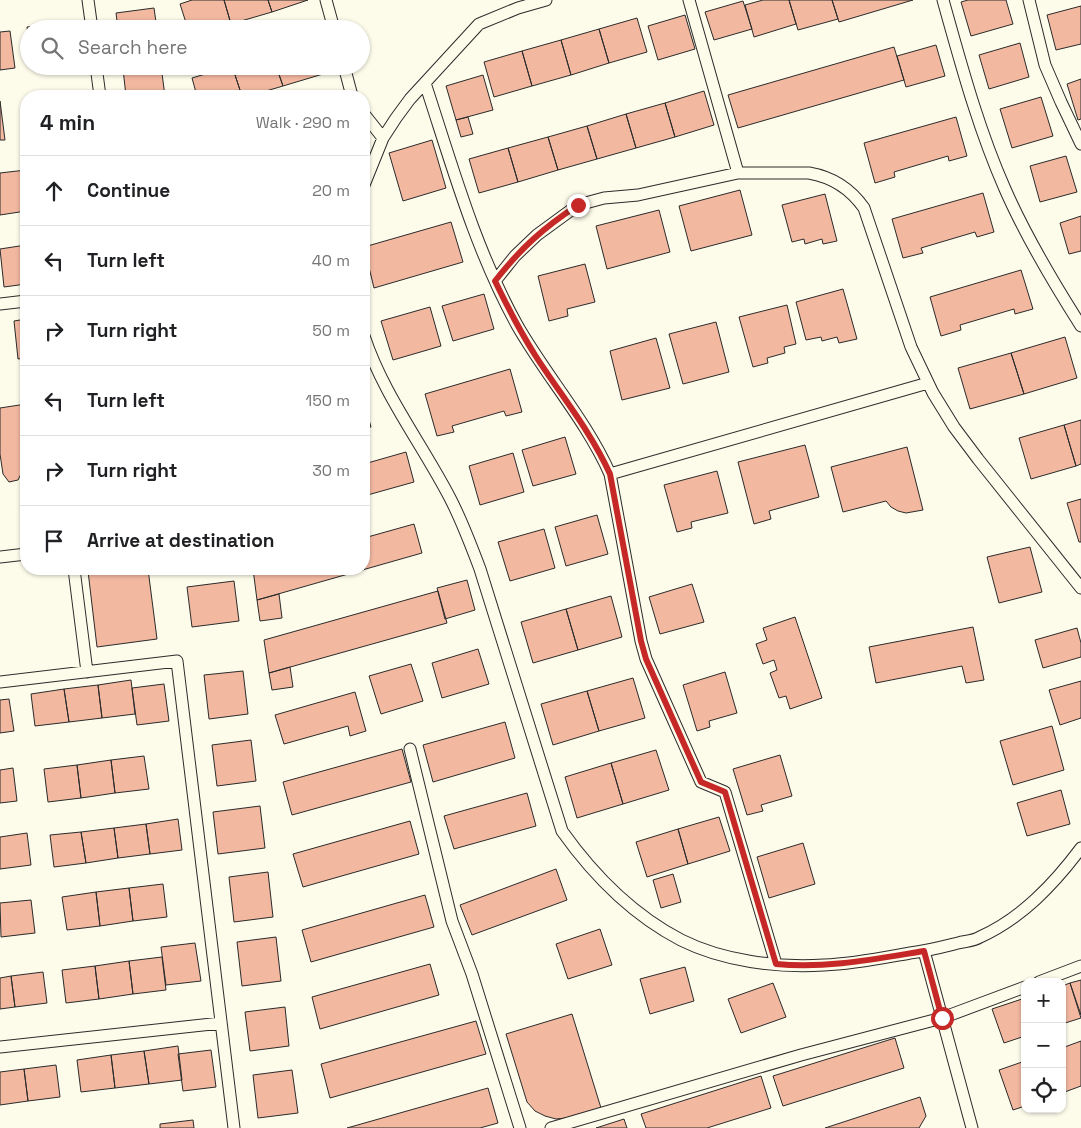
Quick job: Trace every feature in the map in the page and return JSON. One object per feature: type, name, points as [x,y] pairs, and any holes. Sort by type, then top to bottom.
[{"type":"lane","points":[[88,0],[91,20]]},
{"type":"lane","points":[[326,0],[332,20]]},
{"type":"lane","points":[[370,171],[384,138],[396,118],[479,24],[546,0]]},
{"type":"lane","points":[[689,0],[738,173]]},
{"type":"lane","points":[[943,0],[986,143],[1005,189],[1028,237],[1081,326]]},
{"type":"lane","points":[[1029,0],[1045,65],[1060,102],[1081,144]]},
{"type":"lane","points":[[97,75],[99,90]]},
{"type":"lane","points":[[346,75],[350,90]]},
{"type":"lane","points":[[425,83],[466,208],[495,281],[534,353],[573,408],[600,452],[610,474],[646,659],[701,782],[725,792],[776,964]]},
{"type":"lane","points":[[370,121],[384,138]]},
{"type":"lane","points":[[495,281],[515,256],[537,234],[578,205],[604,198],[638,196],[738,173],[809,173],[820,175],[840,184],[857,198],[864,208],[911,347],[928,383],[954,427],[1081,588]]},
{"type":"lane","points":[[0,304],[20,302]]},
{"type":"lane","points":[[370,349],[400,416],[450,498],[467,535],[480,569],[562,831],[581,858],[603,883],[627,905],[653,924],[682,940],[733,958],[793,966],[826,965],[924,951],[979,938],[1002,925],[1024,910],[1044,892],[1066,869],[1081,848]]},
{"type":"lane","points":[[610,474],[928,383]]},
{"type":"lane","points":[[0,557],[20,555]]},
{"type":"lane","points":[[75,575],[87,672]]},
{"type":"lane","points":[[0,682],[177,661],[234,1128]]},
{"type":"lane","points":[[410,750],[452,921],[472,974],[520,1128]]},
{"type":"lane","points":[[924,951],[972,1128]]},
{"type":"lane","points":[[1050,978],[1081,966]]},
{"type":"lane","points":[[551,1128],[783,1060],[942,1018],[1021,988]]},
{"type":"lane","points":[[0,1047],[221,1023]]},
{"type":"building","points":[[192,0],[224,0],[230,20],[185,20],[180,4]]},
{"type":"building","points":[[224,0],[268,0],[272,12],[245,20],[230,20]]},
{"type":"building","points":[[268,0],[308,0],[272,12]]},
{"type":"building","points":[[763,0],[789,0],[796,24],[754,37],[745,5]]},
{"type":"building","points":[[789,0],[832,0],[838,19],[798,30]]},
{"type":"building","points":[[832,0],[913,0],[839,22]]},
{"type":"building","points":[[968,0],[1006,0],[1013,24],[971,36],[961,2]]},
{"type":"building","points":[[743,1],[752,29],[714,40],[705,12]]},
{"type":"building","points":[[1081,6],[1081,44],[1056,50],[1047,15]]},
{"type":"building","points":[[154,8],[156,20],[117,20],[116,13]]},
{"type":"building","points":[[685,15],[695,49],[658,60],[648,26]]},
{"type":"building","points":[[637,18],[647,52],[609,63],[599,29]]},
{"type":"building","points":[[599,29],[609,63],[571,75],[561,40]]},
{"type":"building","points":[[10,31],[15,68],[0,70],[0,32]]},
{"type":"building","points":[[561,40],[571,75],[532,86],[522,51]]},
{"type":"building","points":[[1020,43],[1029,77],[989,89],[979,55]]},
{"type":"building","points":[[936,45],[945,76],[906,87],[897,56]]},
{"type":"building","points":[[894,47],[904,80],[738,128],[728,95]]},
{"type":"building","points":[[522,51],[532,86],[494,97],[484,62]]},
{"type":"building","points":[[124,75],[162,75],[164,90],[125,90]]},
{"type":"building","points":[[202,75],[235,75],[240,90],[195,90],[192,78]]},
{"type":"building","points":[[235,75],[279,75],[283,86],[269,90],[240,90]]},
{"type":"building","points":[[279,75],[320,75],[283,86]]},
{"type":"building","points":[[483,75],[493,110],[456,120],[446,86]]},
{"type":"building","points":[[1081,79],[1081,119],[1078,120],[1067,84]]},
{"type":"building","points":[[704,91],[714,125],[675,137],[665,103]]},
{"type":"building","points":[[1041,97],[1053,136],[1012,148],[1000,109]]},
{"type":"building","points":[[0,101],[5,140],[0,140]]},
{"type":"building","points":[[665,103],[675,137],[636,148],[626,114]]},
{"type":"building","points":[[626,114],[636,148],[597,159],[587,126]]},
{"type":"building","points":[[468,117],[473,134],[461,137],[456,120]]},
{"type":"building","points":[[956,117],[967,156],[949,161],[948,156],[894,172],[895,177],[875,183],[864,143]]},
{"type":"building","points":[[587,126],[597,159],[558,170],[548,137]]},
{"type":"building","points":[[548,137],[558,170],[518,182],[508,148]]},
{"type":"building","points":[[432,140],[446,188],[403,201],[389,153]]},
{"type":"building","points":[[508,148],[518,182],[479,193],[469,159]]},
{"type":"building","points":[[1066,156],[1077,192],[1040,202],[1030,166]]},
{"type":"building","points":[[20,171],[20,212],[0,215],[0,173]]},
{"type":"building","points":[[740,190],[752,235],[691,251],[679,206]]},
{"type":"building","points":[[983,193],[994,232],[977,237],[975,232],[921,248],[923,253],[903,258],[892,219]]},
{"type":"building","points":[[825,194],[837,241],[823,244],[822,239],[805,244],[804,239],[792,242],[782,205]]},
{"type":"building","points":[[659,210],[670,252],[607,269],[596,226]]},
{"type":"building","points":[[1081,216],[1081,251],[1069,254],[1060,223]]},
{"type":"building","points":[[451,222],[463,262],[374,288],[370,272],[370,245]]},
{"type":"building","points":[[20,246],[20,285],[4,287],[0,249]]},
{"type":"building","points":[[585,264],[595,302],[567,309],[568,316],[549,321],[538,276]]},
{"type":"building","points":[[1021,270],[1033,309],[1015,314],[1014,309],[960,325],[961,330],[941,336],[930,297]]},
{"type":"building","points":[[843,289],[857,339],[839,343],[837,337],[822,341],[821,337],[806,340],[796,302]]},
{"type":"building","points":[[484,294],[494,329],[453,341],[442,306]]},
{"type":"building","points":[[787,305],[796,344],[784,347],[785,353],[767,358],[768,363],[753,367],[739,317]]},
{"type":"building","points":[[430,307],[441,346],[393,360],[381,321]]},
{"type":"building","points":[[20,320],[20,359],[18,359],[14,321]]},
{"type":"building","points":[[716,322],[729,372],[683,384],[669,334]]},
{"type":"building","points":[[1065,337],[1077,378],[1024,394],[1011,353]]},
{"type":"building","points":[[656,338],[670,388],[622,400],[610,351]]},
{"type":"building","points":[[1011,353],[1024,394],[970,409],[958,368]]},
{"type":"building","points":[[510,369],[522,412],[506,416],[504,411],[452,426],[454,432],[437,436],[425,394]]},
{"type":"building","points":[[20,405],[20,476],[18,480],[9,482],[3,474],[0,454],[0,408]]},
{"type":"building","points":[[1081,420],[1081,464],[1076,466],[1064,425]]},
{"type":"building","points":[[1064,425],[1076,466],[1031,479],[1019,438]]},
{"type":"building","points":[[565,437],[576,474],[533,486],[522,450]]},
{"type":"building","points":[[805,445],[819,497],[769,511],[771,519],[754,524],[738,462]]},
{"type":"building","points":[[907,447],[923,510],[906,513],[891,507],[886,501],[843,512],[831,467]]},
{"type":"building","points":[[406,452],[414,482],[370,494],[370,462]]},
{"type":"building","points":[[513,453],[524,492],[480,505],[469,466]]},
{"type":"building","points":[[717,471],[728,513],[691,522],[692,528],[677,532],[664,485]]},
{"type":"building","points":[[1081,499],[1081,542],[1079,542],[1067,503]]},
{"type":"building","points":[[597,515],[608,554],[566,566],[555,527]]},
{"type":"building","points":[[414,524],[422,553],[370,568],[370,536]]},
{"type":"building","points":[[544,529],[555,568],[510,581],[498,542]]},
{"type":"building","points":[[1030,547],[1042,592],[999,603],[987,557]]},
{"type":"building","points":[[88,575],[149,575],[157,639],[97,647]]},
{"type":"building","points":[[254,575],[345,575],[257,600]]},
{"type":"building","points":[[467,580],[475,610],[445,619],[437,588]]},
{"type":"building","points":[[234,581],[239,621],[192,627],[187,587]]},
{"type":"building","points":[[692,584],[704,622],[660,634],[649,597]]},
{"type":"building","points":[[438,591],[447,623],[269,673],[264,640]]},
{"type":"building","points":[[279,594],[282,618],[260,621],[257,600]]},
{"type":"building","points":[[611,596],[622,637],[578,650],[566,609]]},
{"type":"building","points":[[566,609],[578,650],[533,663],[521,622]]},
{"type":"building","points":[[795,617],[822,698],[790,709],[786,696],[779,698],[770,673],[777,670],[774,660],[763,664],[756,644],[767,640],[763,628]]},
{"type":"building","points":[[973,627],[984,680],[966,683],[962,666],[876,683],[869,647]]},
{"type":"building","points":[[1077,628],[1081,643],[1081,657],[1043,668],[1035,640]]},
{"type":"building","points":[[478,649],[489,684],[442,698],[432,663]]},
{"type":"building","points":[[411,664],[423,701],[381,714],[369,676]]},
{"type":"building","points":[[290,667],[293,687],[272,690],[269,673]]},
{"type":"building","points":[[243,671],[248,714],[209,719],[204,675]]},
{"type":"building","points":[[725,672],[737,713],[709,721],[710,727],[697,731],[683,685]]},
{"type":"building","points":[[633,678],[645,718],[599,731],[587,691]]},
{"type":"building","points":[[131,680],[135,714],[102,718],[98,685]]},
{"type":"building","points":[[1081,681],[1081,718],[1060,725],[1049,690]]},
{"type":"building","points":[[164,684],[169,721],[137,725],[132,688]]},
{"type":"building","points":[[98,685],[102,718],[69,722],[64,689]]},
{"type":"building","points":[[64,689],[69,722],[35,726],[31,694]]},
{"type":"building","points":[[587,691],[599,731],[553,745],[541,704]]},
{"type":"building","points":[[355,692],[366,731],[350,736],[348,726],[284,744],[275,715]]},
{"type":"building","points":[[9,699],[14,731],[0,733],[0,700]]},
{"type":"building","points":[[505,722],[515,758],[433,782],[423,745]]},
{"type":"building","points":[[1052,726],[1064,770],[1013,785],[1000,741]]},
{"type":"building","points":[[251,740],[256,781],[217,786],[212,745]]},
{"type":"building","points":[[402,749],[411,782],[292,815],[283,782]]},
{"type":"building","points":[[656,750],[669,790],[623,804],[611,763]]},
{"type":"building","points":[[780,755],[792,796],[761,805],[763,811],[747,815],[733,769]]},
{"type":"building","points":[[144,756],[149,789],[115,793],[111,760]]},
{"type":"building","points":[[111,760],[115,793],[81,798],[77,765]]},
{"type":"building","points":[[611,763],[623,804],[577,818],[565,777]]},
{"type":"building","points":[[77,765],[81,798],[48,802],[44,769]]},
{"type":"building","points":[[13,768],[17,801],[0,803],[0,770]]},
{"type":"building","points":[[1061,790],[1070,824],[1027,836],[1017,803]]},
{"type":"building","points":[[527,793],[536,826],[454,849],[444,816]]},
{"type":"building","points":[[260,806],[265,848],[218,854],[213,812]]},
{"type":"building","points":[[719,817],[730,851],[688,864],[678,829]]},
{"type":"building","points":[[178,819],[182,850],[150,854],[146,824]]},
{"type":"building","points":[[410,821],[419,854],[303,887],[293,854]]},
{"type":"building","points":[[146,824],[150,854],[118,858],[114,828]]},
{"type":"building","points":[[114,828],[118,858],[86,863],[81,832]]},
{"type":"building","points":[[678,829],[688,864],[647,877],[636,842]]},
{"type":"building","points":[[81,832],[86,863],[54,867],[50,835]]},
{"type":"building","points":[[27,833],[31,865],[0,869],[0,837]]},
{"type":"building","points":[[803,843],[815,884],[769,898],[757,857]]},
{"type":"building","points":[[556,869],[567,900],[472,935],[460,905]]},
{"type":"building","points":[[268,872],[273,917],[234,922],[229,877]]},
{"type":"building","points":[[673,874],[681,902],[661,908],[653,880]]},
{"type":"building","points":[[163,884],[167,917],[133,921],[129,888]]},
{"type":"building","points":[[129,888],[133,921],[100,926],[96,892]]},
{"type":"building","points":[[96,892],[100,926],[67,930],[62,897]]},
{"type":"building","points":[[425,895],[434,927],[311,962],[302,930]]},
{"type":"building","points":[[31,900],[35,933],[1,937],[0,903]]},
{"type":"building","points":[[600,929],[612,965],[568,979],[556,944]]},
{"type":"building","points":[[276,937],[281,981],[242,986],[237,942]]},
{"type":"building","points":[[195,943],[201,981],[166,985],[161,947]]},
{"type":"building","points":[[162,957],[166,990],[133,994],[129,961]]},
{"type":"building","points":[[129,961],[133,994],[99,999],[95,966]]},
{"type":"building","points":[[430,964],[439,995],[320,1029],[312,997]]},
{"type":"building","points":[[95,966],[99,999],[66,1003],[62,970]]},
{"type":"building","points":[[685,967],[694,1001],[650,1014],[640,979]]},
{"type":"building","points":[[43,972],[47,1003],[15,1007],[11,976]]},
{"type":"building","points":[[11,976],[15,1007],[0,1009],[0,978]]},
{"type":"building","points":[[1081,980],[1081,1015],[1070,983]]},
{"type":"building","points":[[773,983],[786,1017],[741,1033],[728,999]]},
{"type":"building","points":[[1070,983],[1081,1018],[1066,1023],[1066,984]]},
{"type":"building","points":[[1021,999],[1021,1037],[1004,1043],[992,1009]]},
{"type":"building","points":[[285,1007],[289,1046],[250,1051],[245,1012]]},
{"type":"building","points":[[572,1014],[601,1108],[567,1118],[556,1119],[535,1111],[527,1102],[506,1034]]},
{"type":"building","points":[[476,1021],[486,1054],[330,1098],[321,1064]]},
{"type":"building","points":[[895,1038],[904,1068],[783,1106],[773,1076]]},
{"type":"building","points":[[1081,1041],[1081,1086],[1066,1092],[1066,1068],[1066,1047]]},
{"type":"building","points":[[178,1046],[182,1080],[149,1084],[144,1051]]},
{"type":"building","points":[[211,1050],[216,1087],[183,1091],[178,1054]]},
{"type":"building","points":[[144,1051],[149,1084],[115,1088],[111,1055]]},
{"type":"building","points":[[111,1055],[115,1088],[81,1092],[77,1060]]},
{"type":"building","points":[[1021,1062],[1021,1107],[1013,1110],[999,1070]]},
{"type":"building","points":[[56,1065],[60,1097],[28,1101],[24,1069]]},
{"type":"building","points":[[24,1069],[28,1101],[0,1105],[0,1072]]},
{"type":"building","points":[[292,1070],[298,1113],[258,1118],[253,1075]]},
{"type":"building","points":[[761,1076],[771,1108],[707,1128],[646,1128],[641,1114]]},
{"type":"building","points":[[488,1088],[498,1123],[480,1128],[347,1128]]},
{"type":"building","points":[[920,1097],[926,1116],[919,1128],[825,1128]]},
{"type":"building","points":[[624,1119],[627,1128],[596,1128]]},
{"type":"building","points":[[193,1120],[194,1128],[160,1128],[160,1124]]},
{"type":"route","points":[[578,205],[537,234],[515,256],[495,281],[534,353],[573,408],[600,452],[610,474],[646,659],[701,782],[725,792],[776,964],[793,966],[826,965],[858,962],[924,951],[942,1018]]}]
